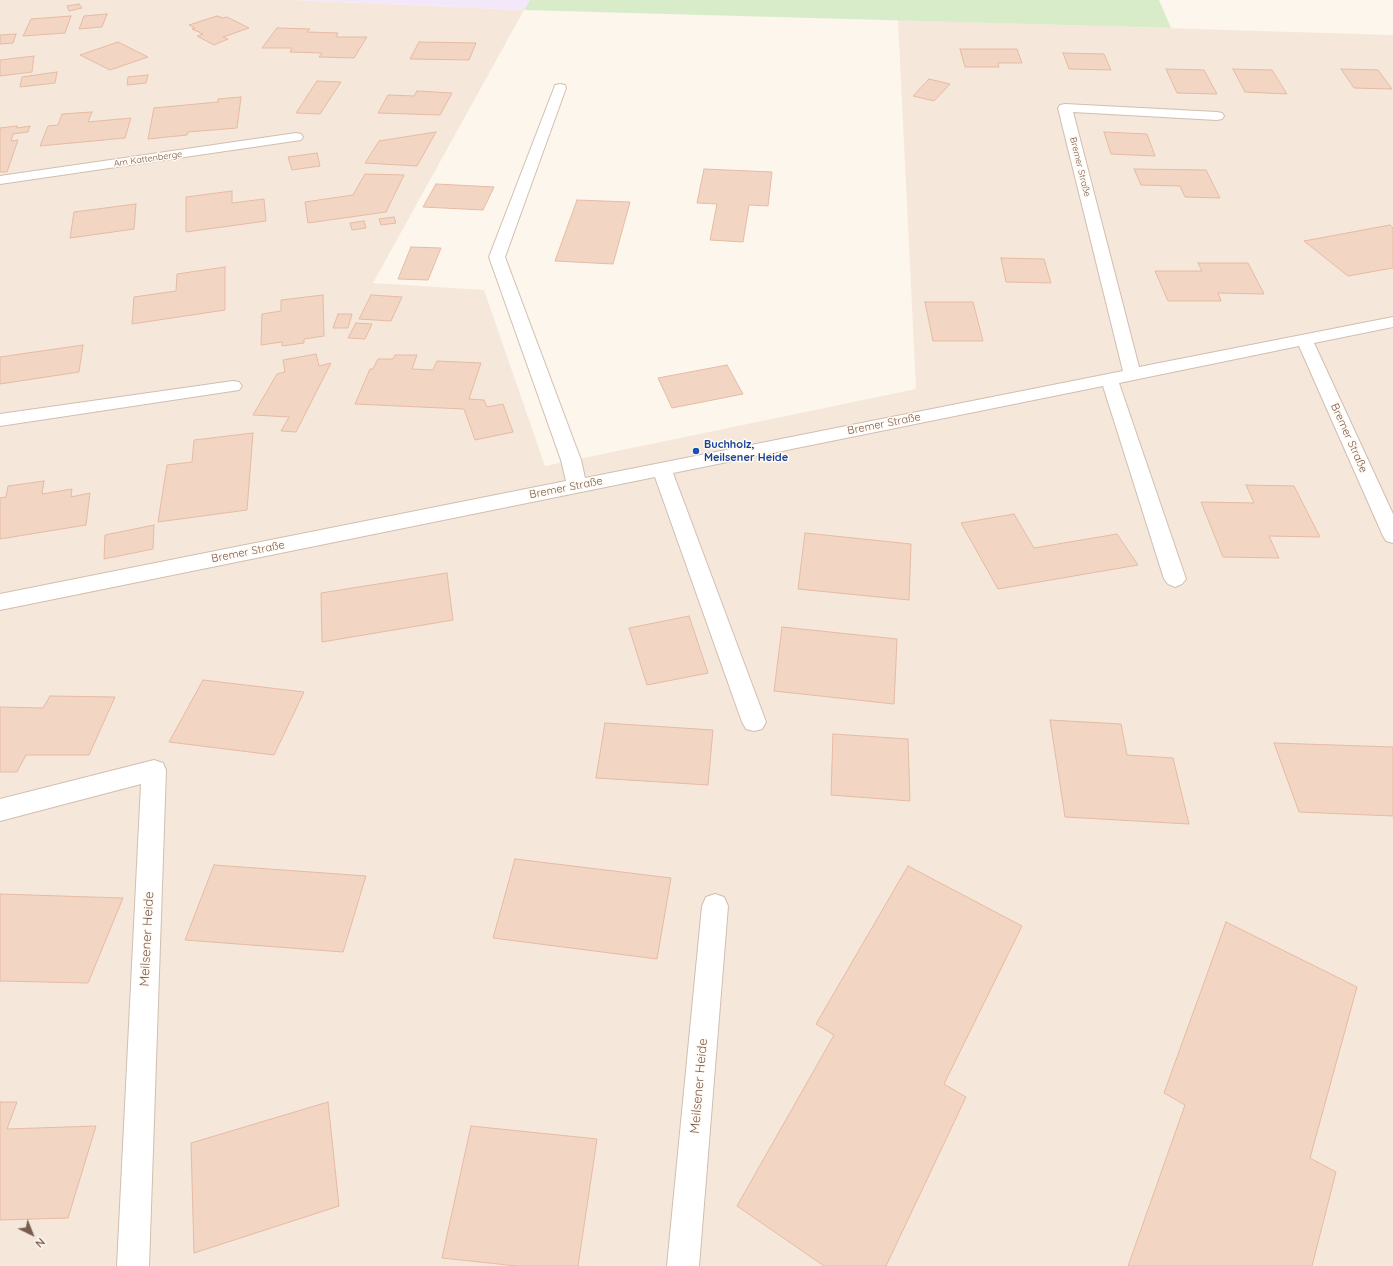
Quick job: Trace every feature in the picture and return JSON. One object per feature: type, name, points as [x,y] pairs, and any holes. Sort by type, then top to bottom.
[{"type":"street","points":[[560,88],[497,257],[571,460],[577,486]]},
{"type":"street","name":"Bremer Straße","points":[[1132,373],[1065,108],[1217,116]]},
{"type":"street","name":"Am Kattenberge","points":[[0,180],[296,137]]},
{"type":"street","name":"Bremer Straße","points":[[0,602],[1132,373],[1393,322]]},
{"type":"street","name":"Bremer Straße","points":[[1304,339],[1393,536]]},
{"type":"street","points":[[1109,378],[1175,578]]},
{"type":"street","points":[[0,420],[233,386]]},
{"type":"street","points":[[662,469],[754,722]]},
{"type":"street","name":"Meilsener Heide","points":[[0,810],[154,770],[132,1266]]},
{"type":"street","name":"Meilsener Heide","points":[[683,1266],[715,906]]},
{"type":"shaded area","points":[[0,0],[294,0],[524,10],[373,283],[484,290],[545,466],[916,389],[898,20],[1393,35],[1393,1266],[0,1266]]},
{"type":"shaded area","points":[[294,0],[530,0],[524,10]]},
{"type":"green space","points":[[530,0],[1159,0],[1171,28],[524,10]]},
{"type":"building","points":[[79,4],[82,8],[69,11],[67,6]]},
{"type":"building","points":[[107,14],[102,27],[79,29],[84,16]]},
{"type":"building","points":[[71,16],[65,33],[23,36],[31,19]]},
{"type":"building","points":[[217,16],[223,18],[227,17],[249,28],[223,37],[228,39],[214,45],[197,36],[203,34],[192,29],[195,28],[189,25]]},
{"type":"building","points":[[277,28],[310,29],[307,32],[338,33],[336,37],[367,37],[354,58],[319,57],[322,53],[290,52],[292,48],[262,48]]},
{"type":"building","points":[[16,34],[13,43],[0,44],[0,35]]},
{"type":"building","points":[[118,42],[148,57],[110,70],[80,55]]},
{"type":"building","points":[[419,42],[476,43],[469,60],[410,59]]},
{"type":"building","points":[[960,49],[1017,49],[1022,63],[998,63],[999,67],[965,67]]},
{"type":"building","points":[[1063,53],[1104,54],[1111,70],[1069,69]]},
{"type":"building","points":[[34,56],[32,72],[0,76],[0,60]]},
{"type":"building","points":[[1166,69],[1204,70],[1217,94],[1177,93]]},
{"type":"building","points":[[1233,69],[1272,70],[1287,94],[1245,92]]},
{"type":"building","points":[[1341,69],[1378,70],[1392,89],[1354,88]]},
{"type":"building","points":[[57,72],[55,83],[20,87],[22,77]]},
{"type":"building","points":[[148,75],[146,83],[127,85],[128,77]]},
{"type":"building","points":[[929,79],[950,84],[934,101],[913,96]]},
{"type":"building","points":[[317,81],[341,82],[320,114],[296,113]]},
{"type":"building","points":[[417,91],[452,93],[440,115],[378,113],[388,95],[414,96]]},
{"type":"building","points":[[241,97],[237,128],[188,132],[187,135],[148,139],[154,108],[218,102],[218,99]]},
{"type":"building","points":[[92,112],[88,122],[131,118],[125,138],[40,146],[48,126],[58,125],[62,114]]},
{"type":"building","points":[[17,126],[17,128],[30,126],[28,132],[13,134],[11,141],[18,140],[7,172],[0,172],[0,128]]},
{"type":"building","points":[[436,132],[417,166],[365,163],[379,141]]},
{"type":"building","points":[[1104,132],[1147,134],[1155,156],[1111,154]]},
{"type":"building","points":[[317,153],[320,166],[292,170],[288,157]]},
{"type":"building","points":[[704,169],[772,172],[768,206],[749,205],[743,242],[710,240],[717,204],[697,203]]},
{"type":"building","points":[[1134,169],[1206,170],[1220,198],[1185,197],[1180,186],[1141,185]]},
{"type":"building","points":[[365,174],[404,175],[386,212],[308,223],[305,202],[353,195]]},
{"type":"building","points":[[436,184],[494,187],[483,210],[423,207]]},
{"type":"building","points":[[232,191],[232,203],[264,199],[266,221],[186,232],[186,197]]},
{"type":"building","points":[[577,200],[630,202],[613,264],[555,261]]},
{"type":"building","points":[[136,204],[134,229],[70,238],[74,212]]},
{"type":"building","points":[[394,217],[396,223],[381,225],[379,219]]},
{"type":"building","points":[[364,221],[366,228],[352,230],[350,223]]},
{"type":"building","points":[[1390,225],[1393,228],[1393,268],[1348,276],[1304,241]]},
{"type":"building","points":[[411,247],[441,248],[428,280],[398,279]]},
{"type":"building","points":[[1001,258],[1044,259],[1051,283],[1006,282]]},
{"type":"building","points":[[1198,263],[1248,263],[1264,294],[1218,293],[1221,301],[1168,301],[1155,271],[1202,271]]},
{"type":"building","points":[[225,267],[225,310],[132,324],[134,297],[176,291],[177,274]]},
{"type":"building","points":[[323,295],[324,336],[304,339],[304,343],[282,346],[282,342],[261,345],[262,314],[281,311],[281,300]]},
{"type":"building","points":[[371,295],[402,297],[391,321],[359,319]]},
{"type":"building","points":[[925,302],[973,302],[983,341],[933,341]]},
{"type":"building","points":[[338,314],[352,314],[348,328],[333,328]]},
{"type":"building","points":[[356,323],[372,324],[365,339],[348,338]]},
{"type":"building","points":[[83,345],[79,372],[0,384],[0,357]]},
{"type":"building","points":[[316,354],[319,366],[331,363],[296,432],[281,431],[289,417],[253,415],[277,374],[285,372],[283,360]]},
{"type":"building","points":[[395,355],[417,355],[412,369],[433,370],[437,361],[481,363],[469,399],[484,400],[487,407],[503,404],[513,432],[475,440],[464,409],[355,404],[370,369],[373,369],[378,359],[393,359]]},
{"type":"building","points":[[727,365],[743,394],[672,408],[658,378]]},
{"type":"building","points":[[253,433],[247,510],[158,522],[167,465],[192,462],[194,440]]},
{"type":"building","points":[[44,481],[42,494],[72,489],[71,497],[90,493],[86,525],[0,539],[0,498],[6,497],[8,486]]},
{"type":"building","points":[[1246,485],[1294,486],[1320,537],[1269,536],[1279,558],[1223,557],[1201,502],[1254,503]]},
{"type":"building","points":[[1014,514],[1034,548],[1117,534],[1138,565],[998,589],[961,523]]},
{"type":"building","points":[[154,525],[153,549],[104,559],[105,535]]},
{"type":"building","points":[[805,533],[911,544],[909,600],[798,589]]},
{"type":"building","points":[[447,573],[453,620],[322,642],[321,593]]},
{"type":"building","points":[[689,616],[708,673],[647,685],[629,628]]},
{"type":"building","points":[[782,627],[897,639],[894,704],[774,691]]},
{"type":"building","points":[[203,680],[304,692],[274,755],[169,742]]},
{"type":"building","points":[[50,696],[115,697],[89,755],[26,755],[17,772],[0,772],[0,707],[43,708]]},
{"type":"building","points":[[1050,720],[1121,724],[1127,755],[1173,758],[1189,824],[1065,817]]},
{"type":"building","points":[[605,723],[713,730],[708,785],[596,778]]},
{"type":"building","points":[[833,734],[908,739],[910,801],[831,795]]},
{"type":"building","points":[[1274,743],[1393,747],[1393,816],[1299,812]]},
{"type":"building","points":[[515,859],[671,878],[657,959],[493,938]]},
{"type":"building","points":[[214,865],[366,876],[343,952],[185,940]]},
{"type":"building","points":[[908,866],[1022,926],[944,1084],[966,1097],[886,1266],[824,1266],[737,1206],[834,1035],[816,1024]]},
{"type":"building","points":[[0,894],[123,898],[88,983],[0,981]]},
{"type":"building","points":[[1226,922],[1357,987],[1310,1158],[1336,1172],[1312,1266],[1128,1266],[1185,1105],[1164,1093]]},
{"type":"building","points":[[0,1102],[17,1102],[7,1129],[96,1126],[68,1218],[0,1220]]},
{"type":"building","points":[[328,1102],[339,1206],[194,1253],[191,1143]]},
{"type":"building","points":[[471,1126],[597,1139],[578,1266],[517,1266],[442,1258]]},
{"type":"place","name":"Buchholz, Meilsener Heide","points":[[696,451]]}]
